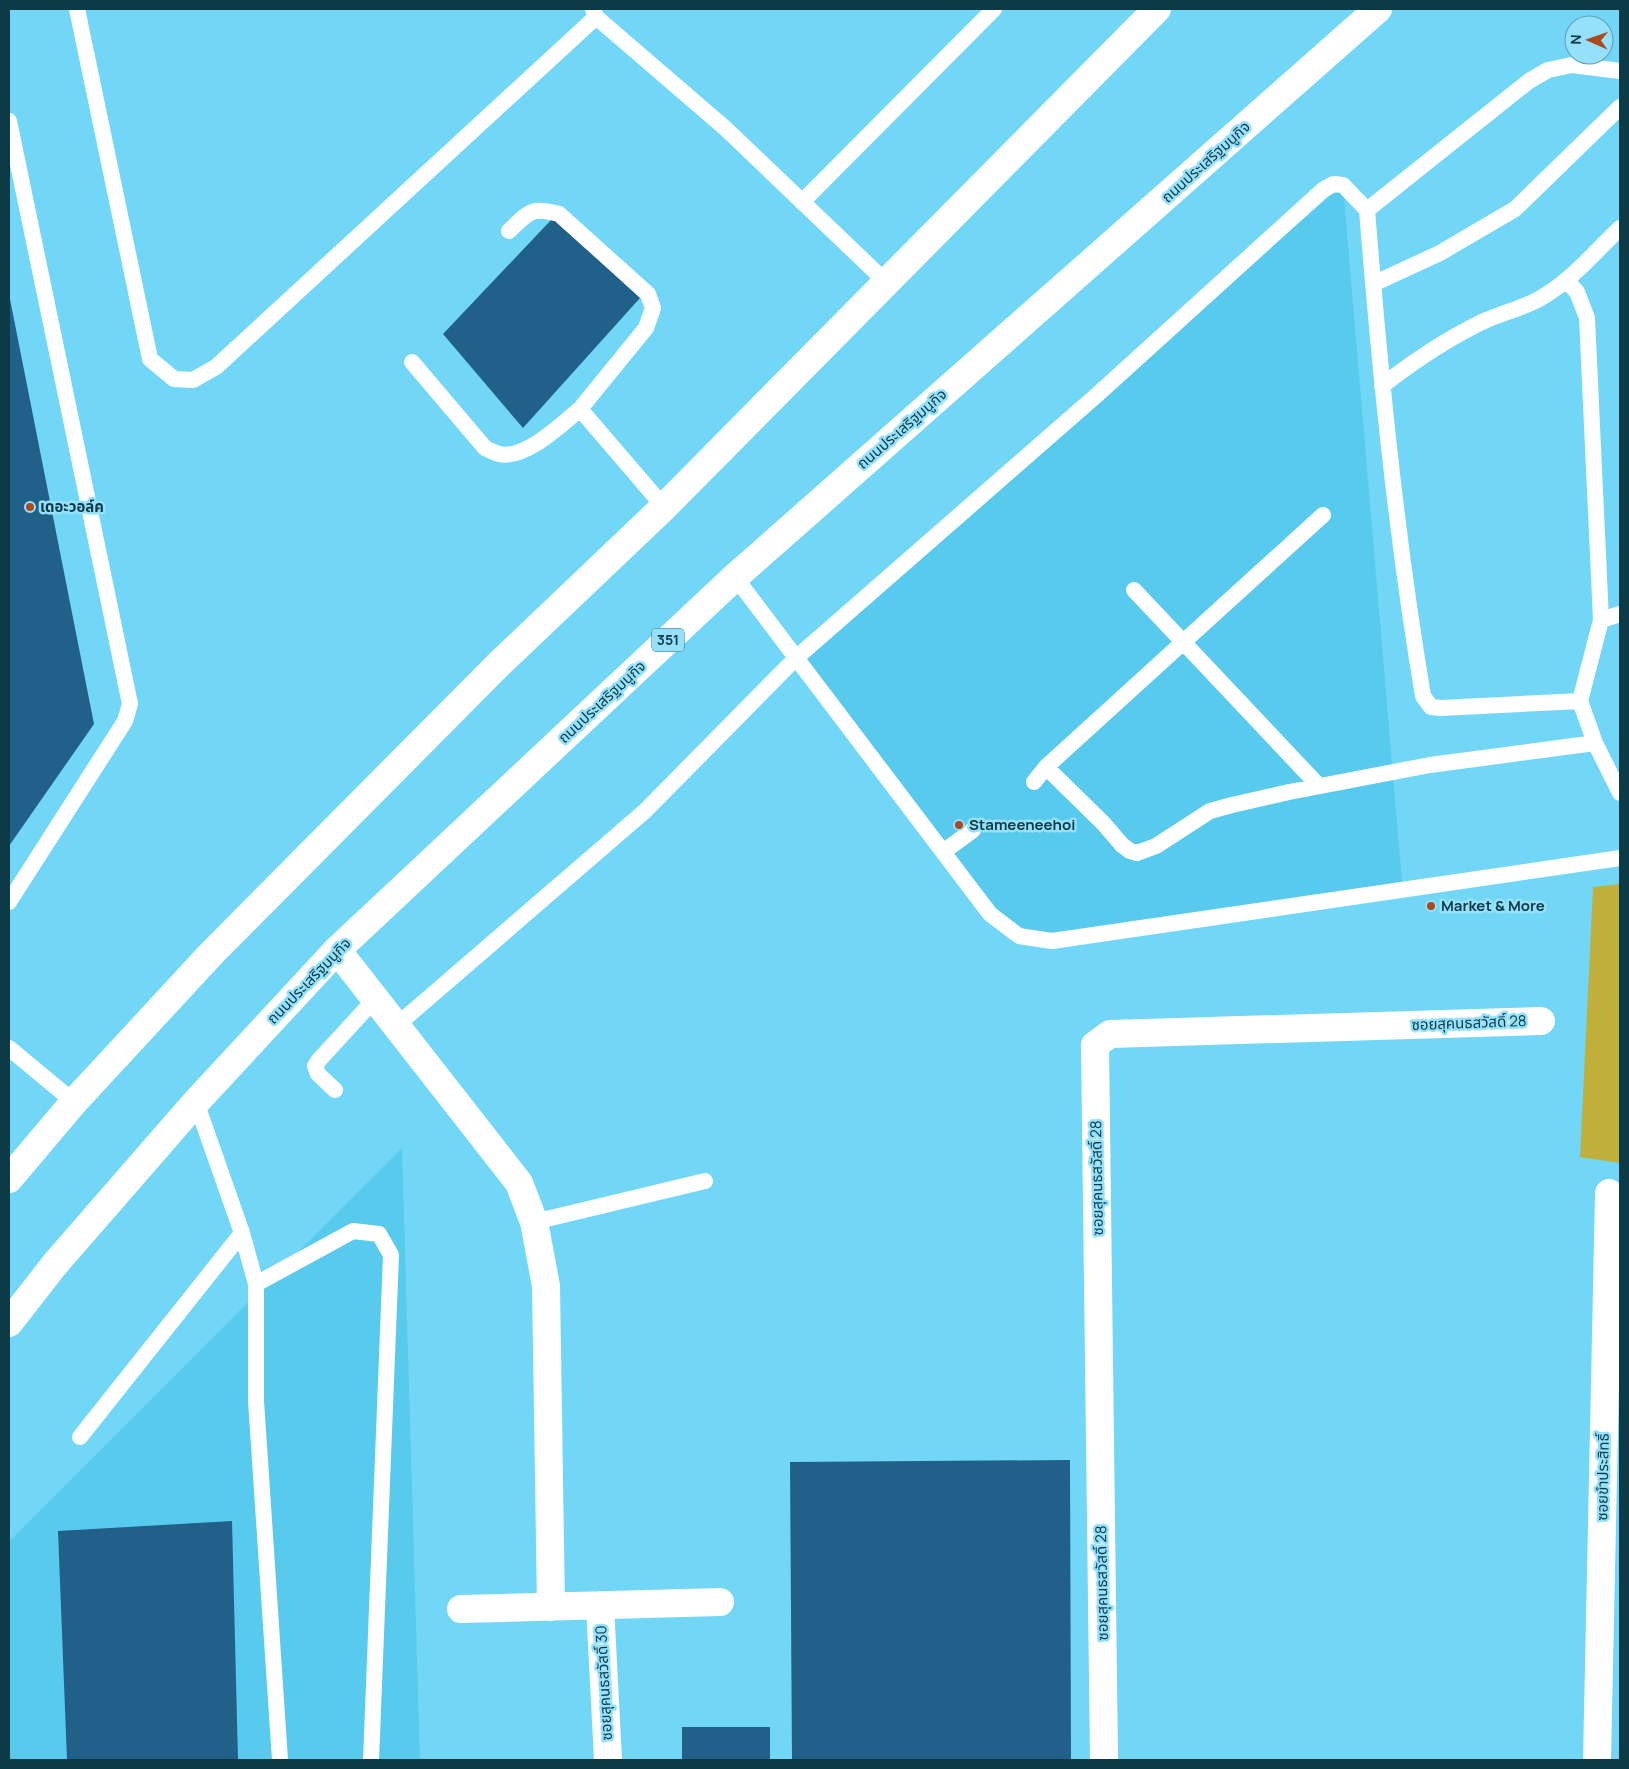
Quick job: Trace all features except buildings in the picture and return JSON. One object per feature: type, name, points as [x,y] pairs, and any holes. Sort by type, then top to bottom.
[{"type":"main road","points":[[9,1179],[74,1102],[211,954],[497,666],[664,507],[1157,9]]},
{"type":"main road","name":"ถนนประเสริฐมนูกิจ","points":[[9,1323],[55,1264],[196,1102],[337,950],[735,577],[1378,9]]},
{"type":"main road","points":[[337,950],[519,1183],[534,1222],[546,1286],[551,1607]]},
{"type":"main road","name":"ซอยสุคนธสวัสดิ์ 28","points":[[1104,1760],[1095,1045],[1110,1034],[1541,1021]]},
{"type":"main road","name":"ซอยขำประสิทธิ์","points":[[1597,1760],[1609,1194]]},
{"type":"main road","points":[[461,1608],[720,1602]]},
{"type":"main road","name":"ซอยสุคนธสวัสดิ์ 30","points":[[600,1605],[608,1760]]},
{"type":"lane","points":[[77,9],[150,359],[174,380],[193,380],[216,367],[594,13],[725,128],[886,282]]},
{"type":"lane","points":[[802,202],[994,9]]},
{"type":"lane","points":[[1367,210],[1529,81],[1548,70],[1572,65],[1620,71]]},
{"type":"lane","points":[[1373,284],[1440,253],[1515,209],[1620,107]]},
{"type":"lane","points":[[9,122],[130,704],[125,722],[9,902]]},
{"type":"lane","points":[[396,1026],[644,811],[796,658],[1098,394],[1324,189],[1334,184],[1343,185],[1367,210],[1393,489],[1423,696],[1431,707],[1441,708],[1580,701]]},
{"type":"lane","points":[[412,362],[485,448],[500,455],[532,447],[580,409],[646,328],[653,308],[648,294],[559,214],[542,209],[527,213],[509,231]]},
{"type":"lane","points":[[1382,386],[1417,358],[1453,336],[1540,299],[1566,280],[1620,228]]},
{"type":"lane","points":[[1566,280],[1577,292],[1587,318],[1601,620],[1580,701],[1595,743],[1620,793]]},
{"type":"lane","points":[[580,409],[664,507]]},
{"type":"lane","points":[[1034,782],[1046,767],[1323,515]]},
{"type":"lane","points":[[735,577],[990,914],[1019,936],[1052,940],[1620,858]]},
{"type":"lane","points":[[1134,590],[1318,786]]},
{"type":"lane","points":[[1601,620],[1620,614]]},
{"type":"lane","points":[[1046,767],[1104,824],[1122,845],[1130,851],[1137,853],[1156,846],[1210,811],[1232,805],[1318,786],[1430,765],[1595,743]]},
{"type":"lane","points":[[943,852],[973,830]]},
{"type":"lane","points":[[335,1090],[318,1074],[315,1066],[375,999]]},
{"type":"lane","points":[[9,1048],[74,1102]]},
{"type":"lane","points":[[196,1102],[242,1233],[256,1284],[256,1401],[280,1760]]},
{"type":"lane","points":[[534,1222],[705,1182]]},
{"type":"lane","points":[[256,1284],[353,1231],[379,1234],[391,1255],[371,1760]]},
{"type":"lane","points":[[80,1437],[242,1233]]},
{"type":"shaded area","points":[[1343,185],[1403,893],[1019,936],[796,658]]},
{"type":"shaded area","points":[[1620,884],[1620,1163],[1580,1157],[1593,887]]},
{"type":"shaded area","points":[[402,1148],[420,1760],[9,1760],[9,1542]]},
{"type":"place","name":"เดอะวอล์ค","points":[[30,507]]},
{"type":"place","name":"Stameeneehoi","points":[[959,825]]},
{"type":"place","name":"Market & More","points":[[1431,906]]}]
